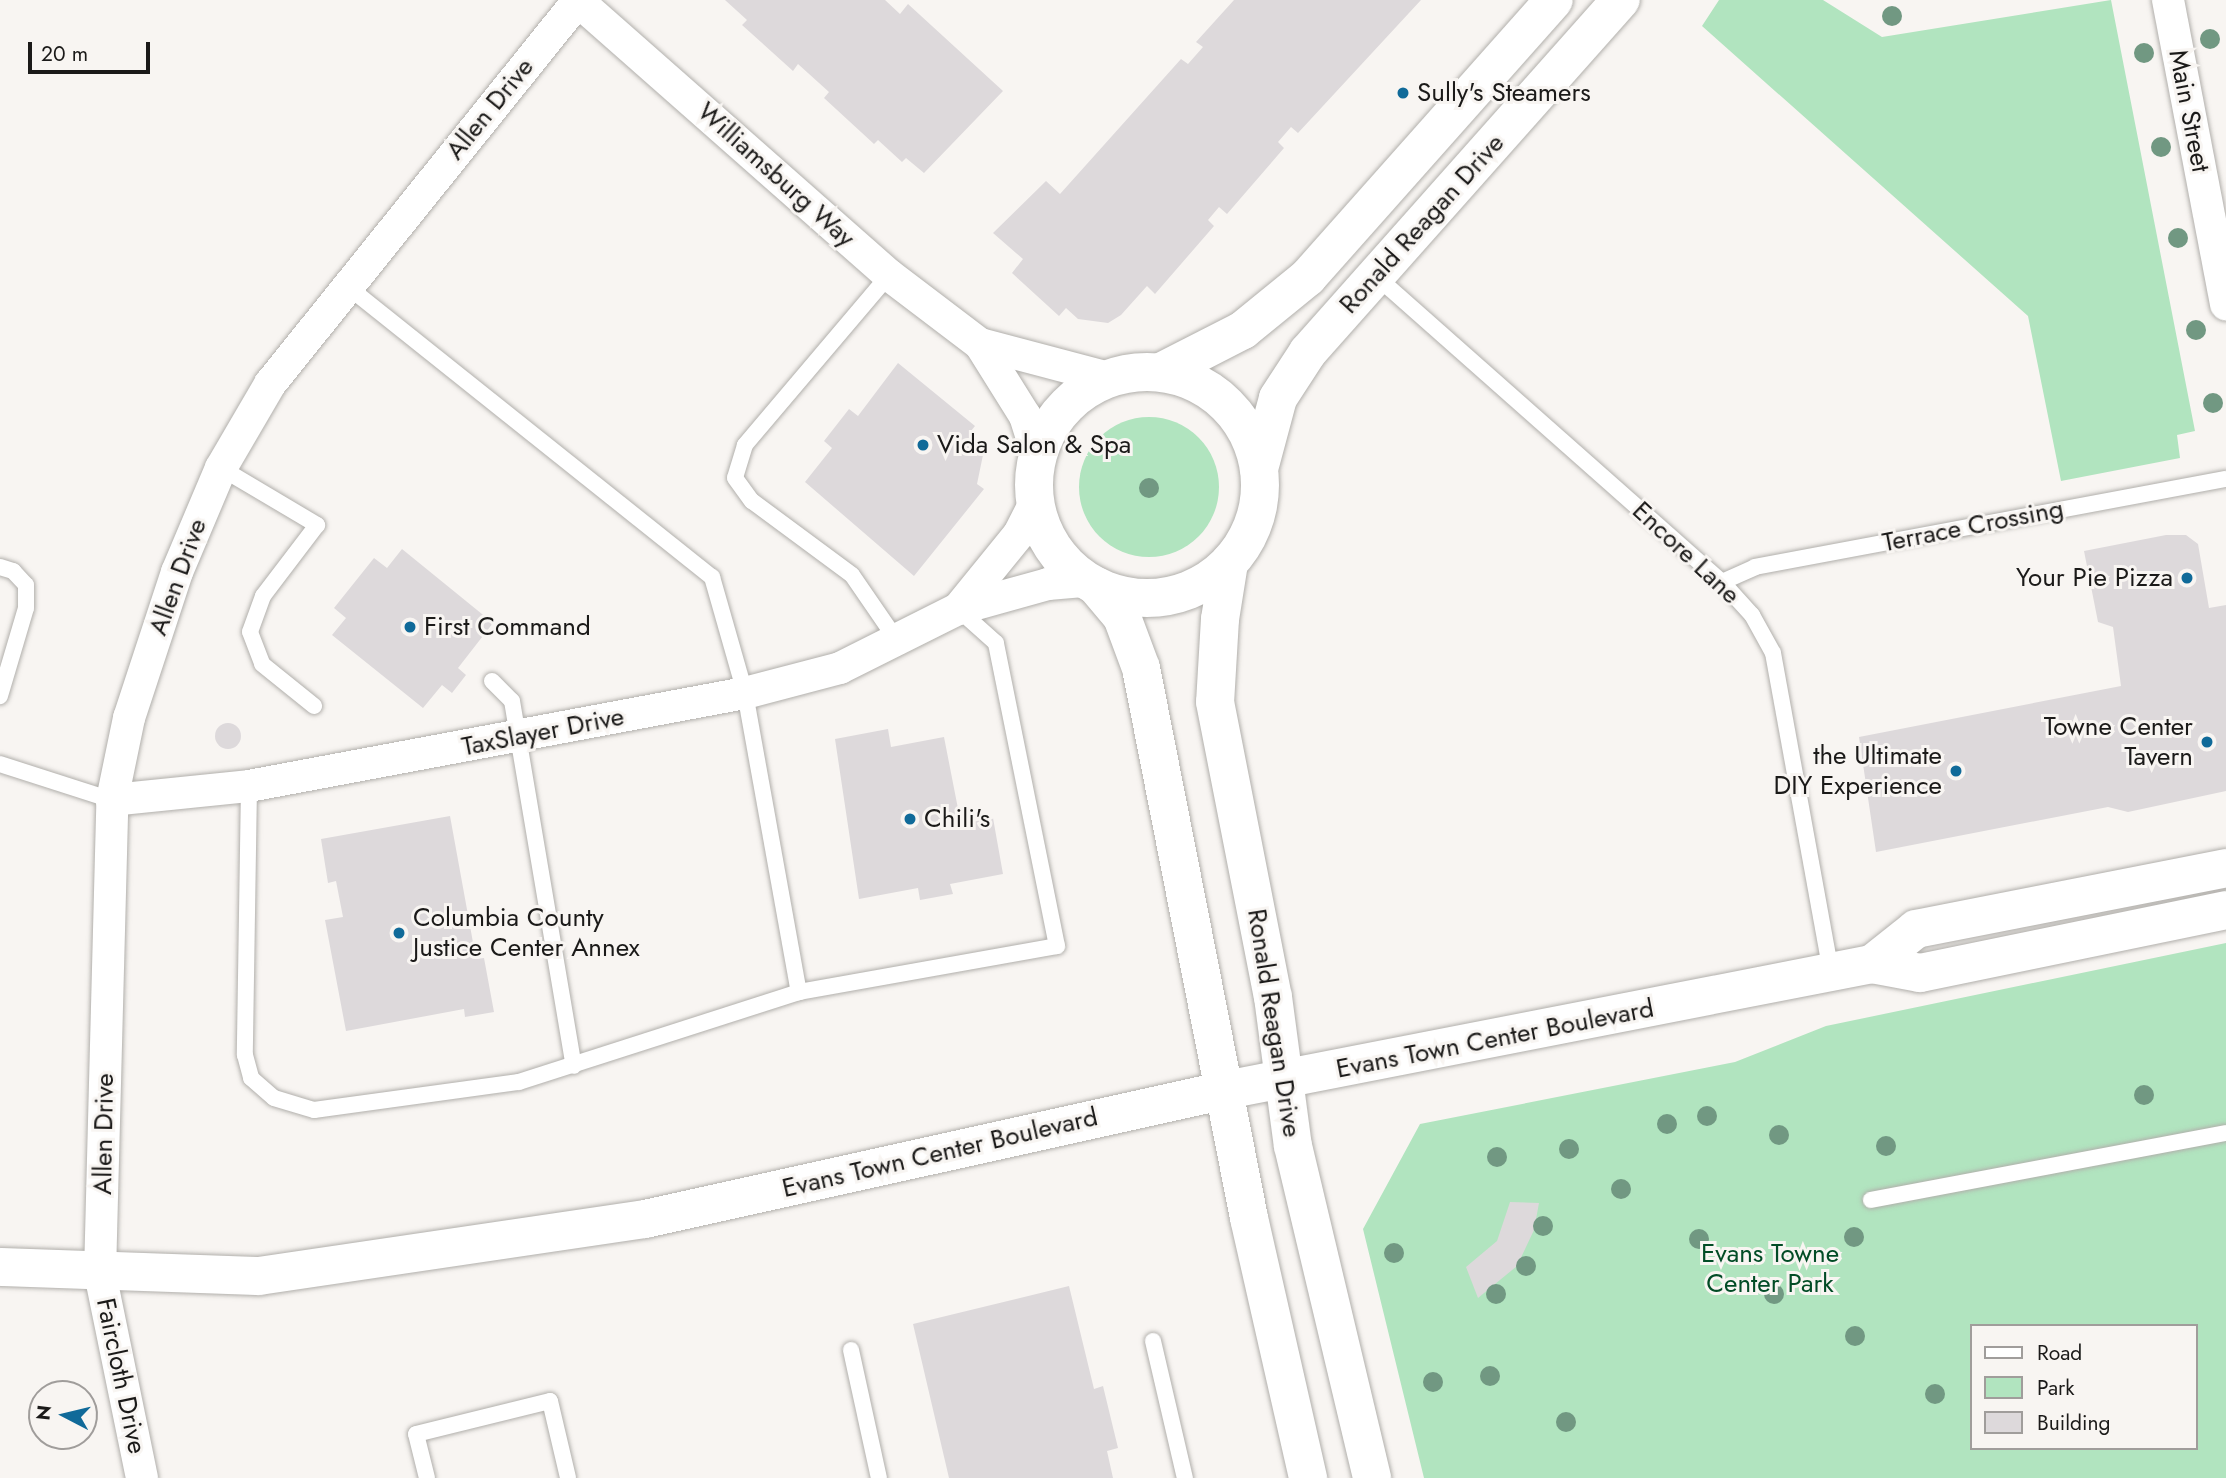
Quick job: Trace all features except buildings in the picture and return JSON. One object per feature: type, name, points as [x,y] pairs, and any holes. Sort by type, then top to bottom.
[{"type":"street","name":"Williamsburg Way","points":[[578,0],[889,275],[980,344],[1025,416],[1038,457]]},
{"type":"street","name":"Allen Drive","points":[[100,1274],[112,800],[129,718],[177,572],[221,468],[270,384],[578,0]]},
{"type":"street","name":"Ronald Reagan Drive","points":[[1308,1478],[1249,1218],[1142,668],[1122,617],[1052,546],[1036,501],[1038,457],[1064,408],[1109,378],[1161,372],[1243,330],[1308,278],[1554,0]]},
{"type":"street","name":"Ronald Reagan Drive","points":[[1091,583],[1130,597],[1166,597],[1200,585],[1229,563],[1248,535],[1259,503],[1259,469],[1278,398],[1292,374],[1621,0]]},
{"type":"street","name":"Main Street","points":[[2168,0],[2226,305]]},
{"type":"street","name":"Williamsburg Way","points":[[980,344],[1109,378]]},
{"type":"street","name":"Ronald Reagan Drive","points":[[1161,372],[1190,380],[1230,408],[1251,440],[1259,469]]},
{"type":"street","name":"TaxSlayer Drive","points":[[958,608],[1019,534],[1036,501]]},
{"type":"street","name":"Ronald Reagan Drive","points":[[1229,563],[1220,619],[1215,702],[1273,996],[1293,1146],[1372,1478]]},
{"type":"street","name":"TaxSlayer Drive","points":[[112,800],[249,786],[745,693],[840,668],[898,642],[958,608],[1048,584],[1091,583]]},
{"type":"street","name":"Evans Town Center Boulevard","points":[[1871,964],[1916,929],[2226,868]]},
{"type":"street","name":"Evans Town Center Boulevard","points":[[0,1267],[100,1274],[259,1276],[645,1219],[1226,1090],[1871,964],[1920,973],[2226,909]]},
{"type":"street","name":"Faircloth Drive","points":[[100,1274],[142,1478]]},
{"type":"lane","points":[[889,275],[745,445],[735,478],[752,500],[852,575],[898,642]]},
{"type":"lane","name":"Encore Lane","points":[[1376,276],[1722,582],[1752,615],[1773,653],[1832,972]]},
{"type":"lane","points":[[347,286],[712,577],[745,693],[799,992]]},
{"type":"lane","points":[[221,468],[317,525],[263,596],[250,632],[262,664],[314,706]]},
{"type":"lane","name":"Terrace Crossing","points":[[1722,582],[1755,567],[2226,480]]},
{"type":"lane","points":[[0,567],[13,571],[26,585],[26,608],[0,696]]},
{"type":"lane","points":[[249,786],[245,1055],[251,1078],[268,1094],[290,1106],[314,1110],[519,1082],[799,992],[1057,946],[996,643],[958,608]]},
{"type":"lane","points":[[492,681],[512,701],[574,1066]]},
{"type":"lane","points":[[0,764],[112,800]]},
{"type":"lane","points":[[1871,1200],[2226,1133]]},
{"type":"lane","points":[[1153,1341],[1185,1478]]},
{"type":"lane","points":[[851,1350],[879,1478]]},
{"type":"lane","points":[[427,1478],[416,1434],[550,1401],[568,1478]]},
{"type":"green space","points":[[1719,0],[1823,0],[1882,37],[2111,0],[2195,431],[2177,435],[2180,458],[2061,481],[2028,316],[1702,26]]},
{"type":"green space","points":[[1149,417],[1176,423],[1198,438],[1213,460],[1219,487],[1213,514],[1198,536],[1176,551],[1149,557],[1122,551],[1100,536],[1085,514],[1079,487],[1085,460],[1100,438],[1122,423]]},
{"type":"green space","name":"Evans Towne Center Park","points":[[2226,943],[2226,1478],[1424,1478],[1363,1229],[1420,1124],[1735,1062],[1826,1026]]},
{"type":"place","name":"Sully's Steamers","points":[[1403,93]]},
{"type":"place","name":"Vida Salon & Spa","points":[[923,445]]},
{"type":"place","name":"Your Pie Pizza","points":[[2187,578]]},
{"type":"place","name":"First Command","points":[[410,627]]},
{"type":"place","name":"Towne Center Tavern","points":[[2207,742]]},
{"type":"place","name":"the Ultimate DIY Experience","points":[[1956,771]]},
{"type":"place","name":"Chili's","points":[[910,819]]},
{"type":"place","name":"Columbia County Justice Center Annex","points":[[399,933]]}]
